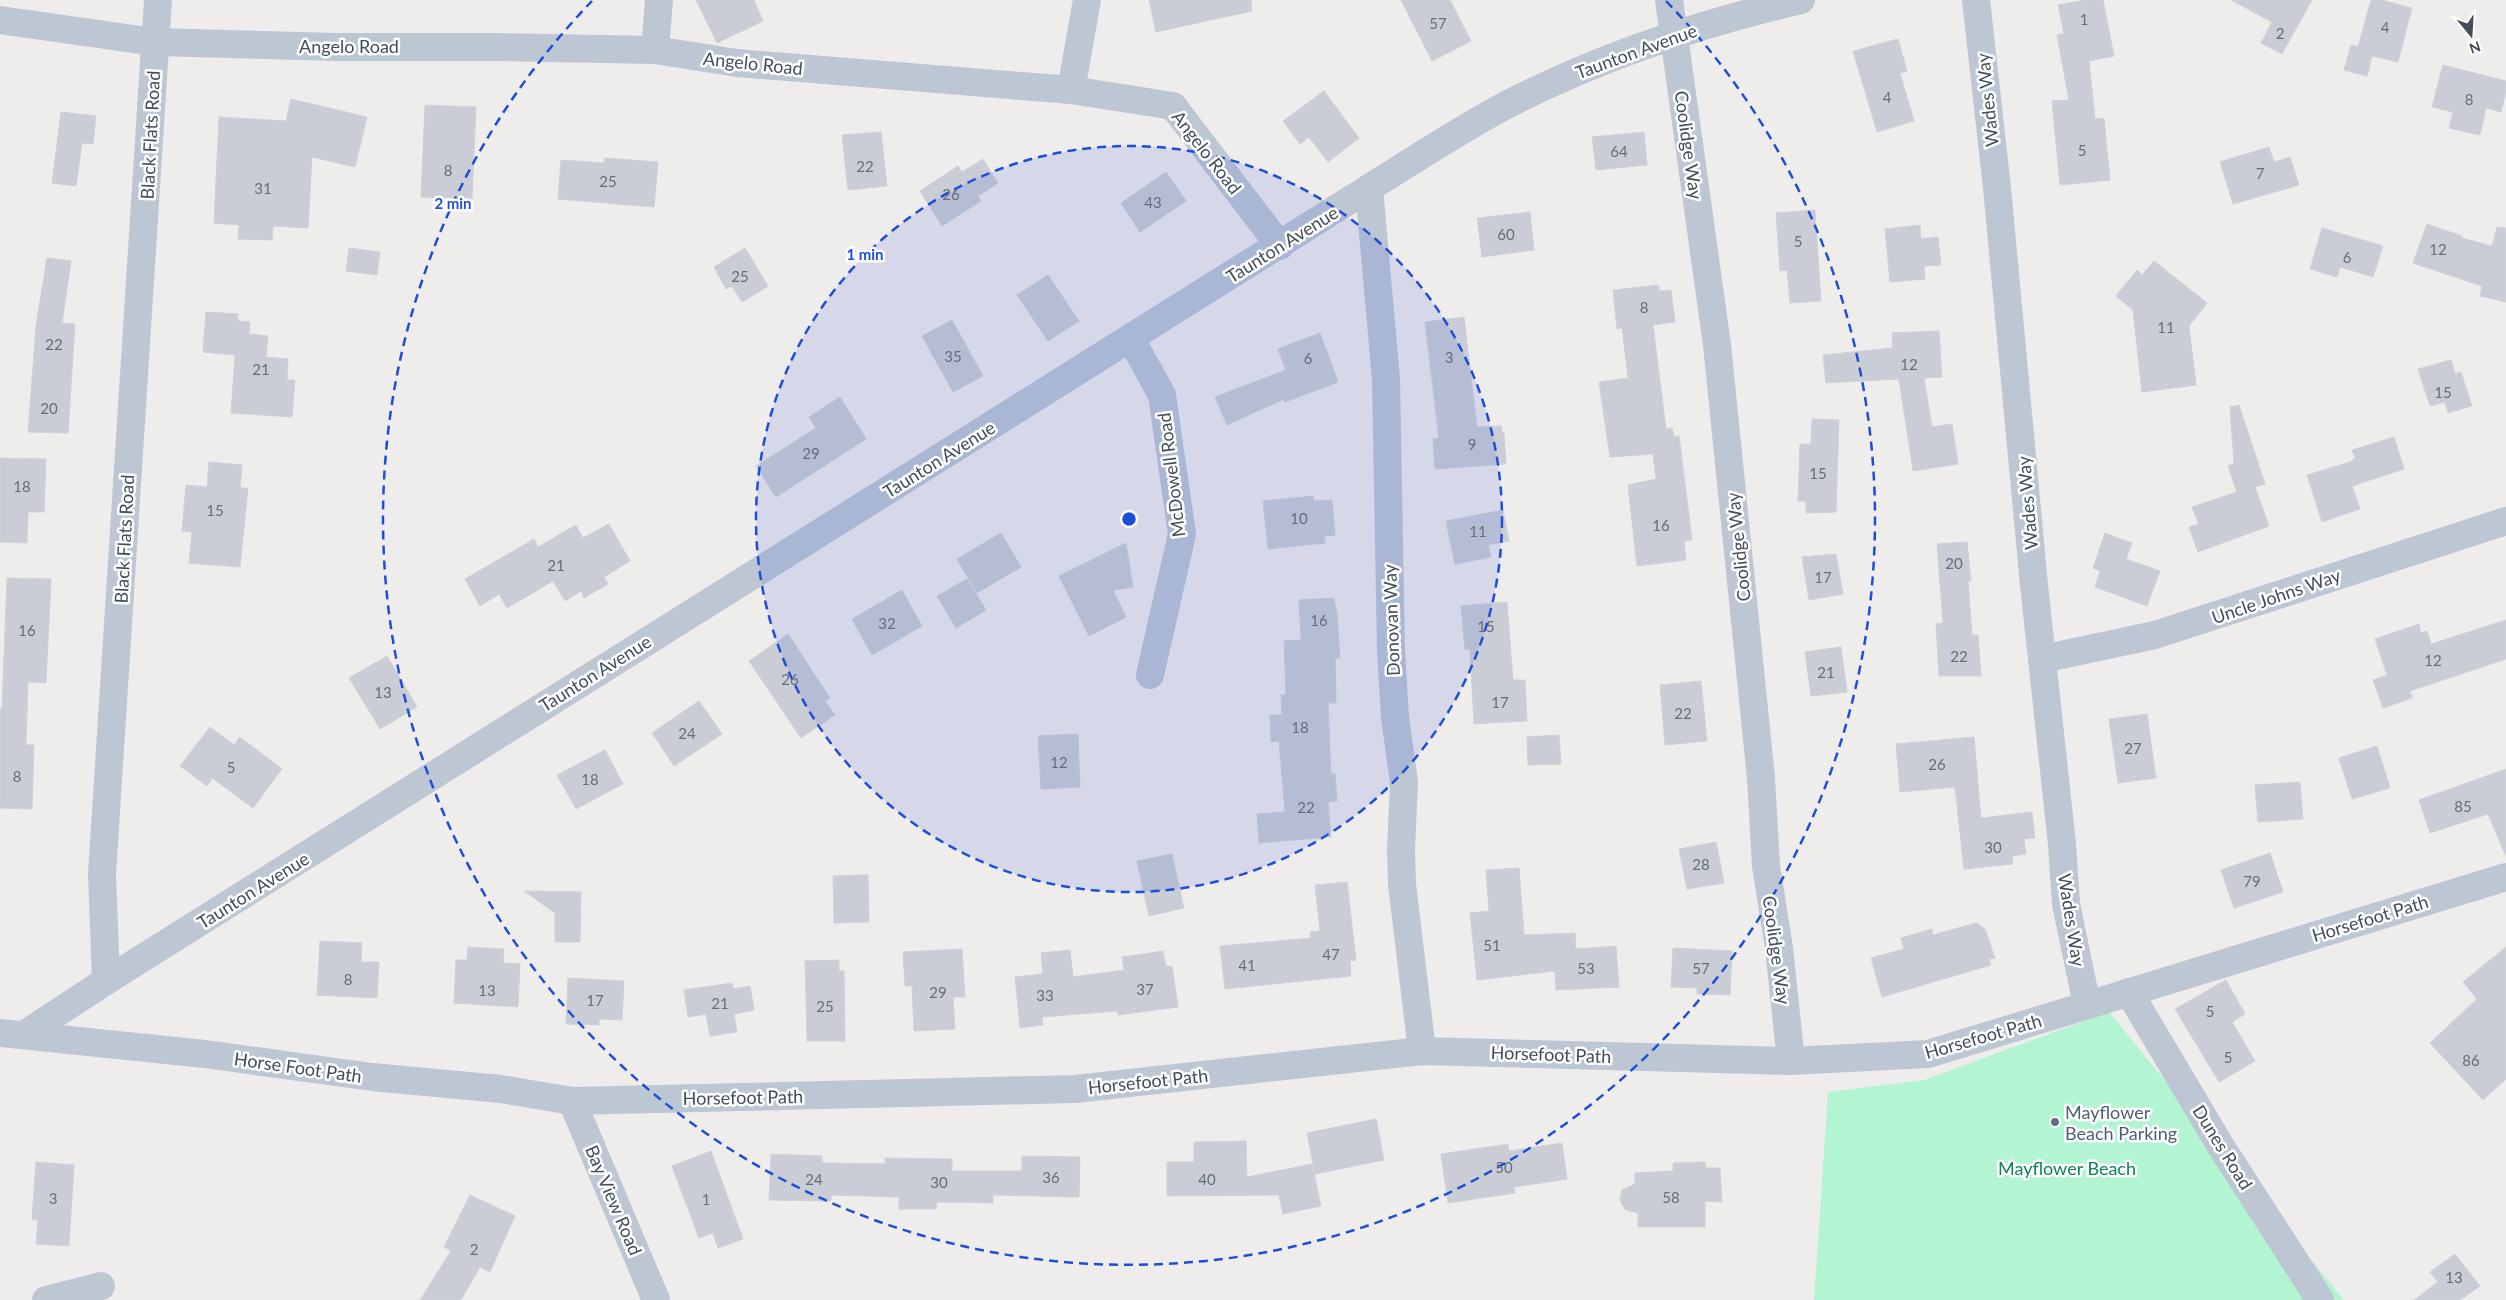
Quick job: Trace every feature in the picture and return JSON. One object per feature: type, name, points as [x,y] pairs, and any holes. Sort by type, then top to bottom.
[{"type":"street","name":"Black Flats Road","points":[[106,981],[102,874],[158,0]]},
{"type":"street","points":[[655,50],[659,0]]},
{"type":"street","points":[[1071,90],[1087,0]]},
{"type":"street","name":"Coolidge Way","points":[[1669,0],[1717,345],[1762,778],[1766,866],[1779,948],[1791,1061]]},
{"type":"street","name":"Taunton Avenue","points":[[106,981],[1280,246],[1369,188],[1511,103],[1588,66],[1674,35],[1801,0]]},
{"type":"street","name":"Wades Way","points":[[1976,0],[1997,188],[2042,659],[2062,844],[2066,904],[2087,1005]]},
{"type":"street","name":"Angelo Road","points":[[0,20],[155,42],[337,47],[493,46],[655,50],[737,63],[1071,90],[1173,106],[1280,246]]},
{"type":"street","name":"Donovan Way","points":[[1369,188],[1386,379],[1391,651],[1396,726],[1404,782],[1400,850],[1402,884],[1422,1050]]},
{"type":"street","name":"McDowell Road","points":[[1131,339],[1162,395],[1182,534],[1150,675]]},
{"type":"street","name":"Uncle Johns Way","points":[[2042,659],[2165,632],[2506,521]]},
{"type":"street","name":"Horsefoot Path","points":[[572,1101],[1075,1089],[1422,1050],[1791,1061],[1928,1054],[2506,877]]},
{"type":"street","points":[[12,1034],[106,981]]},
{"type":"street","name":"Dunes Road","points":[[2129,992],[2220,1145],[2320,1300]]},
{"type":"street","name":"Horse Foot Path","points":[[12,1034],[205,1054],[372,1077],[501,1089],[572,1101]]},
{"type":"street","name":"Bay View Road","points":[[572,1101],[656,1300]]},
{"type":"street","points":[[46,1300],[100,1286]]},
{"type":"green space","name":"Mayflower Beach","points":[[2109,1012],[2344,1300],[1814,1300],[1828,1092],[1924,1080]]},
{"type":"building","points":[[696,0],[754,0],[763,21],[717,43]]},
{"type":"building","points":[[1149,0],[1251,0],[1252,11],[1156,32]]},
{"type":"building","points":[[1401,0],[1450,0],[1471,41],[1432,61]]},
{"type":"building","points":[[2085,0],[2103,0],[2114,56],[2089,61],[2095,119],[2104,118],[2110,180],[2060,185],[2052,101],[2069,100],[2057,35],[2064,33],[2058,5]]},
{"type":"building","points":[[2231,0],[2312,0],[2282,54],[2261,43],[2272,22]]},
{"type":"building","points":[[2371,0],[2381,0],[2412,8],[2398,62],[2372,56],[2367,76],[2344,70],[2351,45],[2358,47]]},
{"type":"building","points":[[1898,39],[1907,71],[1900,73],[1914,121],[1877,132],[1853,51]]},
{"type":"building","points":[[2443,65],[2506,81],[2506,92],[2501,112],[2486,108],[2480,135],[2449,128],[2453,112],[2432,107]]},
{"type":"building","points":[[1324,91],[1359,138],[1328,162],[1309,137],[1300,144],[1283,121]]},
{"type":"building","points":[[291,99],[367,117],[355,167],[312,157],[308,228],[273,226],[272,240],[238,239],[239,225],[214,223],[219,117],[286,121]]},
{"type":"building","points":[[425,105],[476,107],[472,199],[421,197]]},
{"type":"building","points":[[61,112],[96,116],[93,144],[82,143],[76,186],[52,183]]},
{"type":"building","points":[[881,132],[887,186],[848,190],[842,135]]},
{"type":"building","points":[[1644,132],[1647,165],[1596,170],[1592,137]]},
{"type":"building","points":[[2269,147],[2274,162],[2290,157],[2299,185],[2233,204],[2220,162]]},
{"type":"building","points":[[605,158],[658,162],[654,207],[558,199],[561,160],[604,163]]},
{"type":"building","points":[[983,159],[998,183],[978,196],[981,201],[942,226],[920,191],[958,166],[962,172]]},
{"type":"building","points":[[1166,172],[1186,201],[1140,232],[1121,203]]},
{"type":"building","points":[[1815,210],[1821,301],[1790,303],[1787,270],[1780,271],[1776,213]]},
{"type":"building","points":[[1530,212],[1534,250],[1482,257],[1477,218]]},
{"type":"building","points":[[2427,224],[2462,236],[2461,238],[2492,246],[2497,227],[2506,228],[2506,302],[2480,296],[2482,286],[2413,263]]},
{"type":"building","points":[[1920,225],[1921,239],[1938,237],[1941,265],[1924,266],[1925,279],[1890,282],[1885,229]]},
{"type":"building","points":[[2322,228],[2383,246],[2373,277],[2340,267],[2337,277],[2310,269]]},
{"type":"building","points":[[349,248],[380,252],[377,275],[346,271]]},
{"type":"building","points":[[745,248],[768,286],[742,302],[732,286],[726,289],[714,267]]},
{"type":"building","points":[[47,258],[71,261],[62,323],[75,324],[68,433],[28,432],[36,326]]},
{"type":"building","points":[[2154,261],[2207,303],[2189,326],[2196,385],[2142,392],[2133,310],[2116,296],[2137,270],[2142,275]]},
{"type":"building","points":[[1048,275],[1079,321],[1048,341],[1017,295]]},
{"type":"building","points":[[1659,285],[1659,291],[1671,290],[1675,322],[1653,325],[1666,429],[1672,428],[1674,437],[1679,436],[1692,540],[1684,541],[1686,560],[1637,566],[1628,485],[1656,479],[1653,454],[1610,457],[1599,382],[1628,378],[1622,328],[1617,329],[1613,290]]},
{"type":"building","points":[[206,312],[238,314],[238,321],[250,322],[249,334],[268,336],[266,357],[288,359],[287,380],[295,380],[292,417],[231,413],[235,355],[203,352]]},
{"type":"building","points":[[1464,317],[1477,427],[1501,426],[1502,433],[1504,433],[1506,464],[1435,469],[1433,439],[1439,438],[1425,322]]},
{"type":"building","points":[[952,320],[983,376],[953,392],[922,336]]},
{"type":"building","points":[[1939,331],[1942,377],[1924,378],[1932,427],[1952,424],[1958,464],[1913,471],[1899,379],[1826,383],[1823,355],[1893,348],[1892,333]]},
{"type":"building","points":[[1320,333],[1338,382],[1285,402],[1284,399],[1227,425],[1215,397],[1286,370],[1278,349]]},
{"type":"building","points":[[2451,360],[2455,374],[2461,372],[2472,406],[2448,413],[2445,402],[2430,406],[2418,369]]},
{"type":"building","points":[[840,397],[866,439],[776,497],[756,466],[816,428],[809,417]]},
{"type":"building","points":[[2239,405],[2265,484],[2255,487],[2269,526],[2198,552],[2189,527],[2199,524],[2192,507],[2237,492],[2228,466],[2234,464],[2230,407]]},
{"type":"building","points":[[1812,419],[1839,420],[1836,512],[1806,513],[1806,501],[1798,501],[1800,444],[1811,444]]},
{"type":"building","points":[[2394,437],[2404,469],[2352,486],[2360,509],[2322,522],[2307,475],[2350,462],[2355,458],[2352,450]]},
{"type":"building","points":[[0,458],[46,459],[44,512],[28,512],[27,543],[0,542]]},
{"type":"building","points":[[209,462],[242,465],[240,488],[248,488],[240,567],[189,563],[192,532],[182,531],[186,485],[207,487]]},
{"type":"building","points":[[1313,496],[1314,501],[1332,500],[1335,535],[1324,536],[1325,543],[1268,549],[1263,501]]},
{"type":"building","points":[[1503,510],[1509,541],[1488,545],[1491,557],[1455,564],[1446,521]]},
{"type":"building","points":[[609,524],[630,561],[604,577],[608,584],[584,598],[581,591],[565,601],[553,581],[507,608],[499,594],[480,606],[465,579],[534,539],[538,547],[576,525],[583,538]]},
{"type":"building","points":[[1001,533],[1021,567],[977,593],[957,559]]},
{"type":"building","points":[[2105,533],[2132,543],[2126,559],[2160,571],[2147,606],[2095,587],[2100,571],[2093,568]]},
{"type":"building","points":[[1967,542],[1971,581],[1968,581],[1972,635],[1978,635],[1981,676],[1939,676],[1936,624],[1943,623],[1937,544]]},
{"type":"building","points":[[1126,543],[1133,587],[1113,590],[1126,617],[1089,636],[1059,576]]},
{"type":"building","points":[[1836,554],[1843,594],[1809,600],[1802,557]]},
{"type":"building","points":[[7,578],[51,579],[46,683],[28,682],[26,745],[34,745],[32,809],[0,808],[0,709],[2,709]]},
{"type":"building","points":[[967,579],[986,610],[956,628],[937,596]]},
{"type":"building","points":[[902,590],[922,626],[872,655],[852,619]]},
{"type":"building","points":[[1334,598],[1340,658],[1335,658],[1336,703],[1328,703],[1331,774],[1335,774],[1337,801],[1328,802],[1331,837],[1259,843],[1257,814],[1285,812],[1279,741],[1271,742],[1270,715],[1282,715],[1281,695],[1286,695],[1284,641],[1301,640],[1299,600]]},
{"type":"building","points":[[1507,602],[1513,680],[1525,680],[1527,721],[1474,724],[1470,649],[1465,649],[1461,606]]},
{"type":"building","points":[[2506,620],[2506,659],[2410,691],[2412,698],[2383,708],[2373,680],[2387,675],[2375,639],[2419,624],[2421,633],[2427,631],[2431,644]]},
{"type":"building","points":[[788,634],[830,698],[825,701],[835,715],[801,738],[749,661]]},
{"type":"building","points":[[1841,647],[1847,692],[1811,696],[1805,652]]},
{"type":"building","points":[[387,656],[417,707],[380,729],[349,678]]},
{"type":"building","points":[[1701,681],[1707,741],[1665,745],[1660,685]]},
{"type":"building","points":[[699,701],[722,734],[674,766],[652,733]]},
{"type":"building","points":[[2147,714],[2156,778],[2118,783],[2109,719]]},
{"type":"building","points":[[210,727],[234,745],[240,737],[282,769],[253,808],[212,778],[207,786],[180,766]]},
{"type":"building","points":[[1078,734],[1080,787],[1041,789],[1038,736]]},
{"type":"building","points":[[1559,735],[1561,764],[1528,765],[1527,737]]},
{"type":"building","points":[[1974,737],[1981,818],[2032,812],[2035,838],[2024,839],[2026,854],[2012,856],[2013,864],[1964,869],[1955,787],[1900,792],[1896,744]]},
{"type":"building","points":[[2377,746],[2390,788],[2352,799],[2339,758]]},
{"type":"building","points":[[605,750],[623,784],[576,809],[557,775]]},
{"type":"building","points":[[2506,769],[2506,856],[2488,814],[2430,833],[2419,800]]},
{"type":"building","points":[[2300,782],[2303,819],[2258,822],[2255,785]]},
{"type":"building","points":[[1716,842],[1724,883],[1687,889],[1679,849]]},
{"type":"building","points":[[2270,853],[2283,892],[2234,908],[2221,870]]},
{"type":"building","points":[[1172,854],[1184,908],[1149,916],[1137,861]]},
{"type":"building","points":[[1519,868],[1524,935],[1575,933],[1576,949],[1616,946],[1619,987],[1556,990],[1555,971],[1477,980],[1470,913],[1489,911],[1486,870]]},
{"type":"building","points":[[868,875],[869,922],[834,923],[833,876]]},
{"type":"building","points":[[1347,882],[1356,960],[1350,961],[1351,976],[1225,989],[1220,946],[1311,938],[1310,932],[1320,931],[1315,885]]},
{"type":"building","points":[[524,891],[581,892],[580,942],[555,942],[555,913]]},
{"type":"building","points":[[1976,923],[1985,929],[1995,958],[1989,959],[1991,965],[1882,997],[1871,958],[1904,949],[1901,938],[1932,929],[1933,935]]},
{"type":"building","points":[[320,941],[362,943],[361,962],[379,962],[377,998],[317,995]]},
{"type":"building","points":[[468,947],[504,949],[503,963],[520,964],[518,1007],[454,1003],[456,960],[467,960]]},
{"type":"building","points":[[2506,947],[2506,1079],[2483,1100],[2430,1043],[2477,999],[2463,982]]},
{"type":"building","points":[[1673,948],[1732,951],[1730,995],[1697,994],[1697,988],[1671,987]]},
{"type":"building","points":[[962,949],[965,997],[953,997],[955,1029],[914,1031],[912,986],[905,986],[903,952]]},
{"type":"building","points":[[1070,950],[1073,977],[1124,970],[1122,957],[1163,951],[1166,967],[1172,966],[1178,1007],[1118,1015],[1118,1011],[1042,1017],[1043,1025],[1020,1028],[1015,977],[1043,974],[1041,953]]},
{"type":"building","points":[[839,960],[839,971],[844,971],[845,1041],[807,1041],[805,961]]},
{"type":"building","points":[[568,978],[624,981],[622,1020],[599,1019],[599,1025],[566,1024]]},
{"type":"building","points":[[2226,980],[2245,1014],[2232,1022],[2255,1061],[2219,1082],[2175,1009]]},
{"type":"building","points":[[732,983],[733,989],[750,986],[754,1010],[734,1014],[737,1032],[710,1036],[706,1014],[688,1017],[684,990]]},
{"type":"building","points":[[1376,1119],[1384,1160],[1315,1174],[1307,1133]]},
{"type":"building","points":[[1246,1141],[1247,1177],[1312,1164],[1321,1206],[1283,1214],[1279,1195],[1167,1196],[1167,1162],[1194,1162],[1194,1142]]},
{"type":"building","points":[[1562,1143],[1567,1179],[1514,1187],[1515,1193],[1448,1203],[1441,1154],[1508,1144],[1509,1151]]},
{"type":"building","points":[[711,1151],[743,1239],[718,1248],[713,1233],[699,1238],[672,1166]]},
{"type":"building","points":[[771,1154],[822,1156],[822,1163],[885,1164],[885,1158],[952,1159],[952,1171],[1022,1171],[1022,1156],[1080,1157],[1079,1197],[993,1195],[993,1203],[937,1202],[936,1209],[899,1209],[899,1197],[831,1195],[831,1201],[769,1200]]},
{"type":"building","points":[[36,1162],[74,1165],[69,1246],[36,1244],[38,1220],[32,1219]]},
{"type":"building","points":[[1705,1162],[1706,1168],[1720,1168],[1722,1202],[1705,1201],[1705,1227],[1638,1227],[1638,1213],[1626,1210],[1622,1205],[1620,1199],[1622,1190],[1635,1184],[1635,1173],[1673,1171],[1673,1163]]},
{"type":"building","points":[[470,1195],[515,1216],[490,1272],[480,1267],[461,1300],[420,1300],[451,1251],[444,1247]]},
{"type":"building","points":[[2455,1254],[2480,1286],[2460,1300],[2414,1300],[2438,1282],[2430,1272]]},
{"type":"place","name":"Mayflower Beach Parking","points":[[2055,1122]]}]
